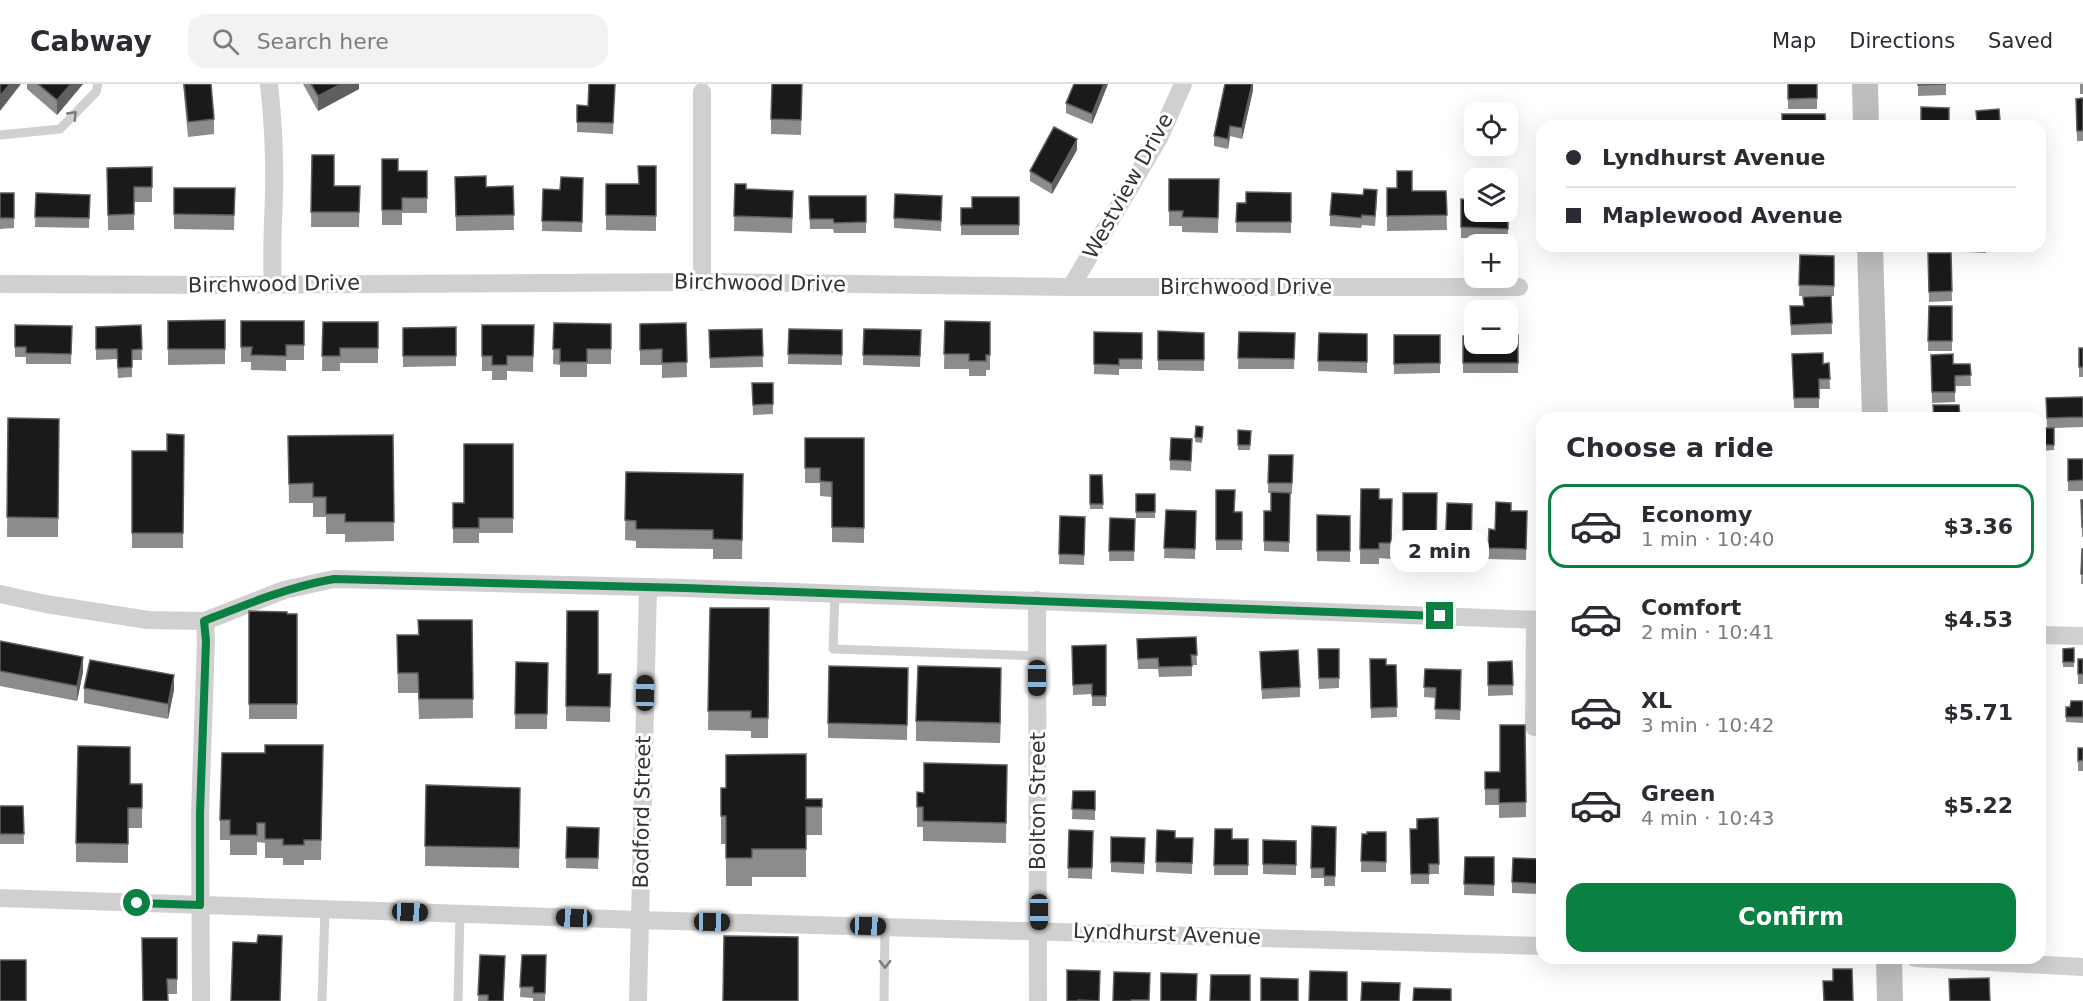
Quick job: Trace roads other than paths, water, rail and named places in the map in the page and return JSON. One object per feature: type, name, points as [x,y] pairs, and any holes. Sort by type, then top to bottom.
[{"type":"main road","points":[[1865,84],[1866,120]]},
{"type":"main road","points":[[1870,252],[1875,412]]},
{"type":"main road","points":[[1888,964],[1890,1001]]},
{"type":"street","points":[[269,84],[274,128],[271,257],[273,284]]},
{"type":"street","name":"Westview Drive","points":[[1071,287],[1159,138],[1183,84]]},
{"type":"street","points":[[702,92],[702,282]]},
{"type":"street","name":"Birchwood Drive","points":[[0,284],[702,282],[1071,287],[1519,287]]},
{"type":"street","points":[[0,594],[46,604],[147,620],[204,621],[284,590],[334,579],[648,586],[1536,620]]},
{"type":"street","name":"Bodford Street","points":[[638,1001],[648,586]]},
{"type":"street","name":"Bolton Street","points":[[1037,600],[1038,1001]]},
{"type":"street","points":[[201,1001],[200,813],[206,641],[204,621]]},
{"type":"street","points":[[2046,635],[2083,636]]},
{"type":"street","points":[[1534,727],[1536,674]]},
{"type":"street","name":"Lyndhurst Avenue","points":[[0,898],[639,920],[1536,946]]},
{"type":"street","points":[[2027,964],[2083,967]]},
{"type":"lane","points":[[0,135],[60,129],[96,92],[98,84]]},
{"type":"lane","points":[[835,593],[833,649],[1037,656]]},
{"type":"lane","points":[[322,1001],[325,910]]},
{"type":"lane","points":[[458,1001],[460,914]]},
{"type":"lane","points":[[884,1001],[885,926]]}]
